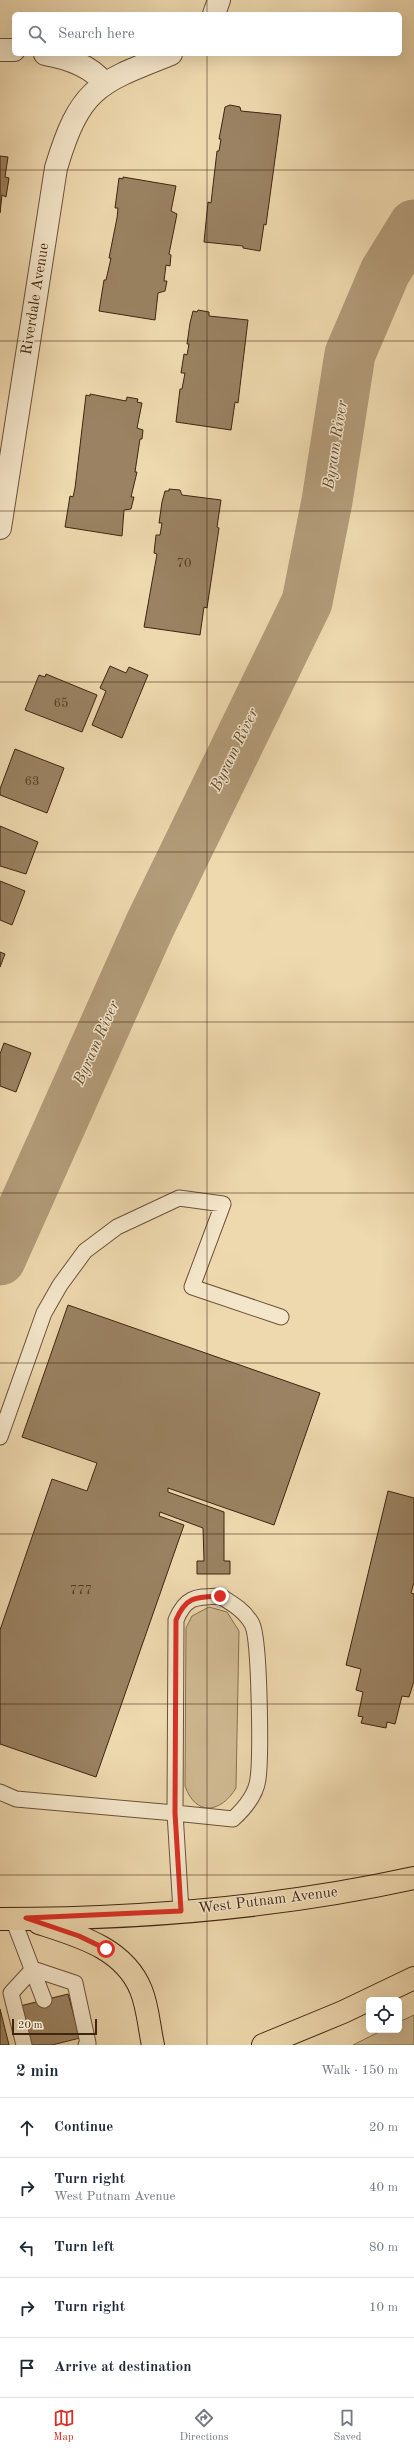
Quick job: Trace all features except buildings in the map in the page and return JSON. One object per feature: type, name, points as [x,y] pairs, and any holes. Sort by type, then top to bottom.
[{"type":"main road","name":"West Putnam Avenue","points":[[13,1919],[181,1911],[284,1902],[414,1878]]},
{"type":"main road","points":[[13,1919],[79,1936],[106,1949],[126,1967],[141,1990],[152,2045]]},
{"type":"main road","points":[[262,2045],[343,2012],[414,1978]]},
{"type":"street","points":[[215,12],[219,0]]},
{"type":"street","points":[[0,50],[12,50]]},
{"type":"street","points":[[56,56],[95,72],[104,83]]},
{"type":"street","name":"Riverdale Avenue","points":[[0,528],[56,168],[74,118],[88,96],[104,83],[120,74],[166,56]]},
{"type":"lane","points":[[0,1437],[44,1313],[60,1285],[85,1251],[117,1227],[179,1198],[223,1204],[192,1287],[281,1317]]},
{"type":"lane","points":[[0,1792],[16,1799],[175,1813],[233,1819],[246,1808],[258,1780],[258,1653],[252,1625],[239,1608],[220,1596],[196,1597],[182,1605],[176,1620],[175,1813],[181,1911]]},
{"type":"lane","points":[[13,1919],[44,2000]]},
{"type":"lane","points":[[24,2045],[11,1993],[33,1969]]},
{"type":"lane","points":[[33,1969],[75,1983],[88,2043],[86,2045]]},
{"type":"shaded area","points":[[209,1607],[227,1612],[239,1631],[236,1788],[223,1803],[216,1807],[209,1808],[202,1807],[196,1803],[190,1796],[185,1786],[186,1628],[192,1616]]},
{"type":"shaded area","points":[[414,2015],[414,2045],[353,2045],[377,2033],[402,2033],[402,2021]]},
{"type":"waterway","name":"Byram River","points":[[0,1260],[150,925],[307,602],[327,501],[350,354],[385,272],[414,225]]},
{"type":"route","points":[[106,1949],[79,1936],[26,1918],[132,1915],[181,1911],[175,1813],[176,1620],[182,1605],[196,1597],[220,1596]]}]
